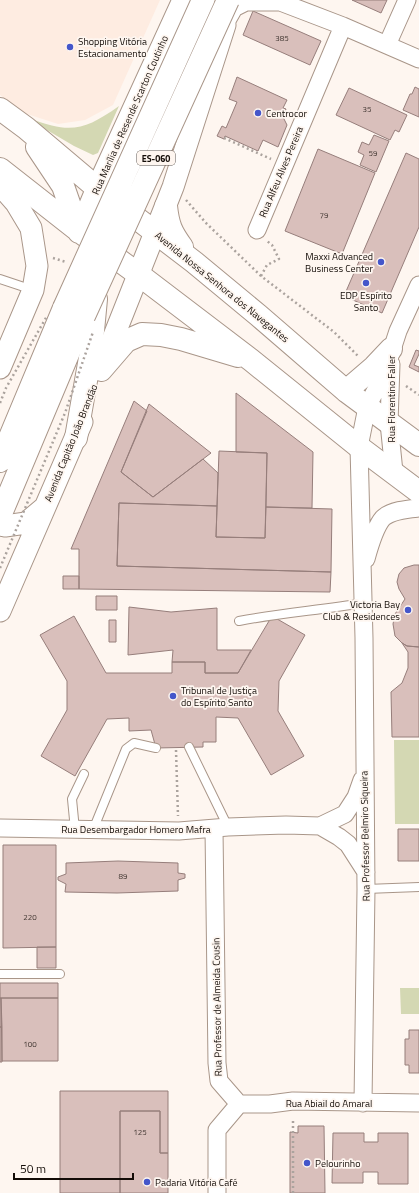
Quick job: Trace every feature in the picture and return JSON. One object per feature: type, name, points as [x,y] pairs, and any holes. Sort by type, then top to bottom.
[{"type":"main road","name":"ES-060","points":[[0,461],[64,308],[203,0]]},
{"type":"main road","name":"ES-060","points":[[1,523],[84,316],[228,0]]},
{"type":"main road","name":"Avenida Nossa Senhora dos Navegantes","points":[[0,109],[26,128],[97,188],[194,262],[346,391],[419,445]]},
{"type":"main road","points":[[26,128],[63,186],[79,231],[96,299],[91,352],[76,438]]},
{"type":"main road","points":[[0,169],[79,231],[251,360],[359,447],[419,492]]},
{"type":"main road","points":[[169,197],[167,222],[172,233],[194,262]]},
{"type":"main road","points":[[101,370],[126,341],[142,334],[161,335],[181,339],[251,360]]},
{"type":"main road","points":[[346,391],[383,373],[391,349]]},
{"type":"street","name":"Rua Marília de Resende Scarton Coutinho","points":[[79,231],[97,188],[183,0]]},
{"type":"street","points":[[138,274],[169,197],[233,0]]},
{"type":"street","points":[[388,45],[407,0]]},
{"type":"street","points":[[226,22],[234,8],[246,2],[277,1],[343,26],[419,59]]},
{"type":"street","name":"Rua Alfeu Alves Pereira","points":[[257,230],[343,26]]},
{"type":"street","points":[[0,185],[16,203],[30,228],[37,266],[34,290],[0,368]]},
{"type":"street","name":"Avenida Capitão João Brandão","points":[[0,611],[76,438],[138,274]]},
{"type":"street","name":"Rua Florentino Faller","points":[[359,447],[367,407],[384,374],[391,349],[419,285]]},
{"type":"street","name":"Rua Florentino Faller","points":[[383,373],[394,472]]},
{"type":"street","name":"Rua Professor Belmiro Siqueira","points":[[359,447],[363,603],[366,881],[363,1103]]},
{"type":"street","points":[[1,523],[26,523],[46,506]]},
{"type":"street","name":"Rua Professor Belmiro Siqueira","points":[[362,568],[375,532],[383,518],[398,511],[419,508]]},
{"type":"street","name":"Rua Desembargador Homero Mafra","points":[[320,826],[345,814],[356,797],[364,772]]},
{"type":"street","name":"Rua Desembargador Homero Mafra","points":[[0,828],[179,831],[286,825],[320,826],[339,836],[348,844],[366,881]]},
{"type":"street","name":"Rua Professor de Almeida Cousin","points":[[221,828],[217,1063],[218,1081],[239,1104]]},
{"type":"street","name":"Rua Abiail do Amaral","points":[[239,1104],[270,1104],[293,1101],[419,1103]]},
{"type":"street","points":[[217,1193],[217,1130],[239,1104]]},
{"type":"lane","points":[[0,279],[34,290]]},
{"type":"lane","points":[[239,621],[268,616],[333,612],[363,603]]},
{"type":"lane","points":[[94,830],[126,749],[134,743],[156,748]]},
{"type":"lane","points":[[189,748],[221,828]]},
{"type":"lane","points":[[75,830],[72,799],[84,774]]},
{"type":"lane","points":[[366,881],[419,887]]},
{"type":"lane","points":[[0,974],[60,974]]},
{"type":"path","points":[[224,138],[284,165]]},
{"type":"path","points":[[169,197],[191,205],[206,223],[261,276],[334,332],[363,361],[419,395]]},
{"type":"path","points":[[257,230],[272,245],[279,259],[267,265],[261,276]]},
{"type":"path","points":[[176,750],[179,831]]},
{"type":"path","points":[[293,1101],[293,1193]]},
{"type":"shaded area","name":"Shopping Vitória Estacionamento","points":[[0,0],[160,0],[113,105],[85,120],[58,124],[24,113],[0,95]]},
{"type":"green space","points":[[119,106],[98,153],[93,155],[74,146],[35,123],[31,119],[57,127],[77,127],[87,125],[97,120]]},
{"type":"green space","points":[[394,740],[419,740],[419,824],[395,824]]},
{"type":"green space","points":[[400,988],[419,988],[419,1014],[401,1014]]},
{"type":"building","points":[[352,0],[387,0],[381,13]]},
{"type":"building","points":[[253,11],[321,41],[310,65],[243,35]]},
{"type":"building","name":"Centrocor","points":[[237,77],[287,100],[283,108],[286,109],[283,117],[287,125],[278,147],[263,140],[258,151],[225,136],[224,139],[217,136],[222,126],[226,128],[237,102],[229,99]]},
{"type":"building","points":[[415,87],[419,89],[419,117],[403,110]]},
{"type":"building","points":[[349,88],[407,115],[399,132],[395,130],[390,140],[336,115]]},
{"type":"building","points":[[374,135],[389,141],[376,172],[360,165],[364,155],[358,152],[362,142],[369,145]]},
{"type":"building","points":[[318,149],[375,173],[342,254],[285,231]]},
{"type":"building","name":"Maxxi Advanced Business Center","points":[[406,153],[419,159],[419,227],[382,313],[344,296]]},
{"type":"building","points":[[416,350],[419,351],[419,354],[414,365],[419,367],[419,372],[409,367]]},
{"type":"building","points":[[236,393],[313,452],[312,508],[266,507],[267,453],[236,452]]},
{"type":"building","points":[[134,401],[147,411],[121,472],[153,497],[203,459],[218,473],[217,506],[119,503],[117,566],[331,572],[330,592],[79,589],[79,549],[71,549]]},
{"type":"building","points":[[149,404],[211,453],[153,497],[121,472]]},
{"type":"building","points":[[219,451],[267,453],[265,538],[216,537]]},
{"type":"building","points":[[119,503],[217,506],[216,537],[265,538],[266,507],[332,509],[331,572],[117,566]]},
{"type":"building","name":"Victoria Bay Club & Residences","points":[[419,565],[419,647],[407,646],[402,643],[395,636],[393,624],[395,614],[405,599],[397,582],[399,574],[404,568]]},
{"type":"building","points":[[63,576],[79,576],[79,589],[63,589]]},
{"type":"building","points":[[96,596],[117,596],[117,610],[96,610]]},
{"type":"building","points":[[129,607],[171,612],[217,608],[217,650],[251,650],[238,673],[205,673],[205,662],[172,662],[173,650],[128,655]]},
{"type":"building","name":"Tribunal de Justiça do Espírito Santo","points":[[74,616],[106,673],[172,673],[172,662],[205,662],[205,673],[238,673],[272,616],[305,635],[279,681],[278,711],[304,756],[271,775],[238,718],[216,717],[216,742],[203,742],[203,747],[156,748],[151,730],[129,731],[129,718],[107,719],[75,776],[41,756],[67,710],[67,681],[40,635]]},
{"type":"building","points":[[109,620],[116,620],[116,642],[109,642]]},
{"type":"building","points":[[402,643],[407,646],[419,647],[419,737],[392,737],[391,692],[402,683],[408,668],[408,652]]},
{"type":"building","points":[[398,829],[419,829],[419,861],[398,861]]},
{"type":"building","points":[[3,845],[56,845],[56,947],[3,948]]},
{"type":"building","points":[[118,861],[178,863],[178,873],[185,874],[185,878],[178,880],[178,891],[117,893],[65,892],[66,884],[58,880],[58,877],[66,874],[66,863]]},
{"type":"building","points":[[37,947],[56,947],[56,968],[37,968]]},
{"type":"building","points":[[0,983],[58,983],[58,998],[0,998]]},
{"type":"building","points":[[1,998],[2,1027],[0,1027]]},
{"type":"building","points":[[1,998],[58,998],[58,1061],[2,1061]]},
{"type":"building","points":[[0,1027],[2,1027],[2,1062],[0,1062]]},
{"type":"building","points":[[409,1030],[419,1030],[419,1073],[409,1073],[409,1065],[405,1065],[405,1039],[409,1039]]},
{"type":"building","points":[[60,1091],[168,1091],[168,1153],[160,1153],[160,1111],[120,1111],[120,1193],[60,1193]]},
{"type":"building","points":[[120,1111],[160,1111],[160,1153],[168,1153],[168,1193],[120,1193]]},
{"type":"building","name":"Pelourinho","points":[[298,1126],[324,1126],[325,1193],[290,1193],[290,1132],[298,1133]]},
{"type":"building","points":[[333,1133],[364,1133],[364,1142],[378,1142],[378,1133],[408,1133],[408,1184],[378,1184],[378,1172],[363,1172],[363,1183],[332,1183]]},
{"type":"place","name":"Shopping Vitória Estacionamento","points":[[70,47]]},
{"type":"place","name":"Centrocor","points":[[258,113]]},
{"type":"place","name":"Maxxi Advanced Business Center","points":[[381,262]]},
{"type":"place","name":"EDP Espírito Santo","points":[[366,283]]},
{"type":"place","name":"Victoria Bay Club & Residences","points":[[408,610]]},
{"type":"place","name":"Tribunal de Justiça do Espírito Santo","points":[[173,696]]},
{"type":"place","name":"Pelourinho","points":[[307,1163]]},
{"type":"place","name":"Padaria Vitória Café","points":[[147,1182]]}]
